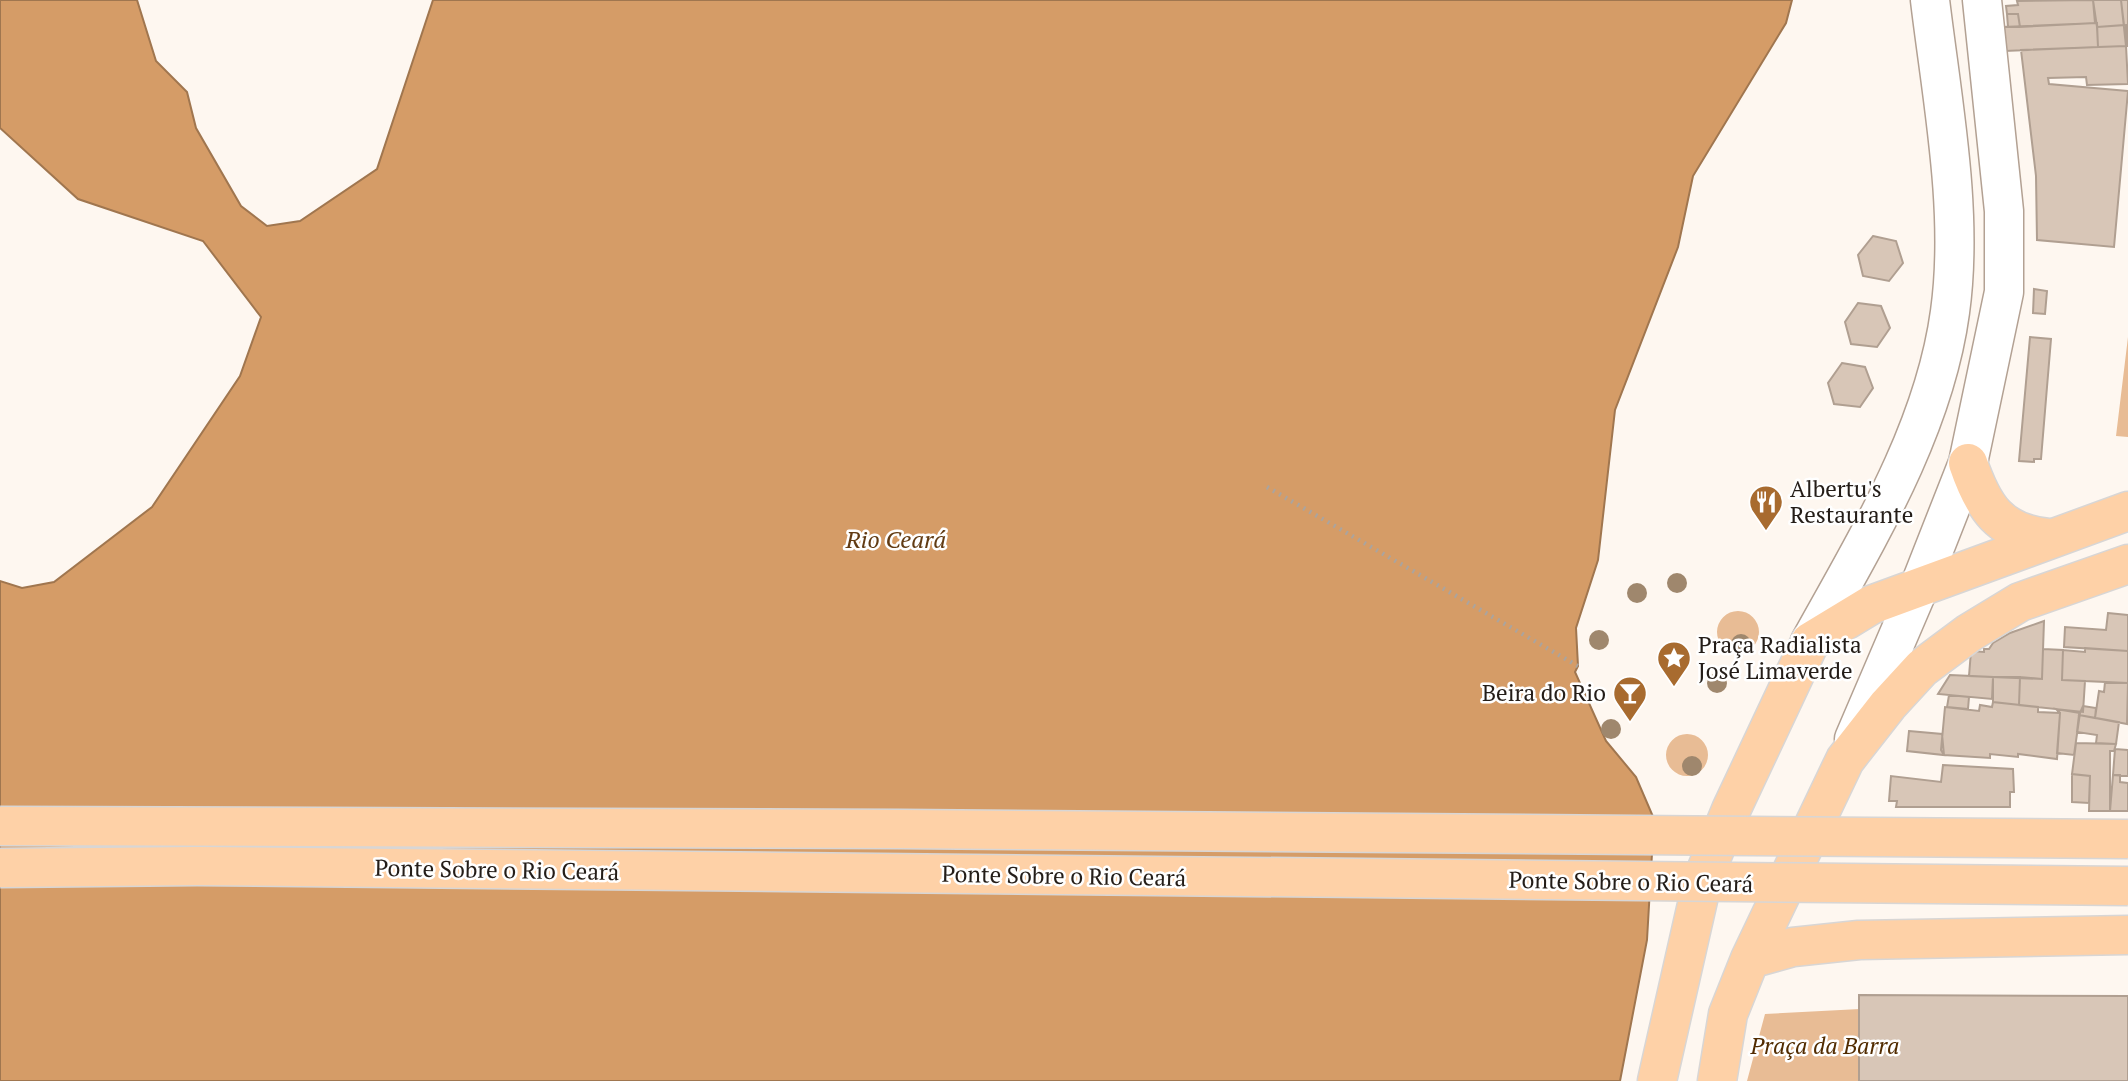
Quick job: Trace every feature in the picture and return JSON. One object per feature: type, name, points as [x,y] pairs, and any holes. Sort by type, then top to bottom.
[{"type":"main road","points":[[1657,1081],[1703,878],[1731,810],[1810,642],[1866,541],[1915,436],[1938,368],[1950,311],[1953,220],[1930,0]]},
{"type":"main road","points":[[1717,1081],[1728,1014],[1750,959],[1845,760],[1920,585],[1968,463],[2004,292],[2004,211],[1982,0]]},
{"type":"main road","points":[[1968,463],[1975,484],[1997,519],[2026,536],[2048,538]]},
{"type":"main road","points":[[1810,642],[1871,605],[2048,538],[2128,511]]},
{"type":"main road","points":[[1845,760],[1922,668],[1969,633],[2020,602],[2128,564]]},
{"type":"main road","name":"Ponte Sobre o Rio Ceará","points":[[0,826],[901,829],[2128,839]]},
{"type":"main road","name":"Ponte Sobre o Rio Ceará","points":[[0,867],[197,866],[2128,886]]},
{"type":"main road","points":[[1750,959],[1793,947],[1859,940],[2128,935]]},
{"type":"path","points":[[1267,487],[1578,666]]},
{"type":"green space","points":[[2128,337],[2128,437],[2116,436]]},
{"type":"green space","points":[[1738,611],[1753,617],[1759,632],[1753,647],[1738,653],[1723,647],[1717,632],[1723,617]]},
{"type":"green space","points":[[1687,734],[1702,740],[1708,755],[1702,770],[1687,776],[1672,770],[1666,755],[1672,740]]},
{"type":"green space","name":"Praça da Barra","points":[[1860,1009],[1861,1081],[1747,1081],[1765,1014]]},
{"type":"water","name":"Rio Ceará","points":[[0,0],[137,0],[156,61],[187,92],[196,128],[241,206],[267,226],[300,221],[377,169],[433,0],[1792,0],[1786,23],[1693,176],[1678,247],[1615,410],[1598,560],[1576,628],[1578,666],[1575,672],[1606,741],[1636,777],[1654,819],[1647,940],[1620,1081],[0,1081],[0,581],[22,588],[54,582],[152,507],[240,376],[261,317],[203,241],[78,199],[0,128]]},
{"type":"building","points":[[2093,0],[2095,23],[2020,27],[2018,14],[2007,14],[2006,6],[2018,5],[2017,1]]},
{"type":"building","points":[[2093,0],[2121,0],[2124,25],[2097,27]]},
{"type":"building","points":[[2121,0],[2128,0],[2128,46],[2126,46]]},
{"type":"building","points":[[2007,14],[2018,14],[2020,27],[2008,27]]},
{"type":"building","points":[[2097,23],[2098,47],[2005,51],[2003,27]]},
{"type":"building","points":[[2126,25],[2126,46],[2098,47],[2097,27]]},
{"type":"building","points":[[2126,46],[2128,84],[2087,85],[2086,77],[2048,78],[2049,84],[2128,91],[2114,247],[2037,240],[2036,176],[2021,50]]},
{"type":"building","points":[[1873,236],[1896,241],[1903,263],[1889,281],[1863,276],[1858,255]]},
{"type":"building","points":[[2034,289],[2047,291],[2045,314],[2033,313]]},
{"type":"building","points":[[1858,303],[1881,306],[1890,328],[1877,347],[1851,344],[1845,322]]},
{"type":"building","points":[[2030,337],[2051,339],[2041,459],[2034,459],[2034,462],[2019,461]]},
{"type":"building","points":[[1842,363],[1865,367],[1873,388],[1860,407],[1834,404],[1828,383]]},
{"type":"building","points":[[2108,613],[2128,615],[2128,651],[2064,647],[2065,627],[2106,630]]},
{"type":"building","points":[[2044,621],[2042,679],[1969,676],[1971,651],[1984,652],[1984,649],[1989,649],[1993,643],[2010,633]]},
{"type":"building","points":[[2085,648],[2128,651],[2128,683],[2062,680],[2063,650],[2085,652]]},
{"type":"building","points":[[2043,649],[2063,650],[2062,680],[2085,681],[2083,712],[2019,705],[2020,677],[2042,679]]},
{"type":"building","points":[[1950,675],[1993,677],[1992,699],[1938,694]]},
{"type":"building","points":[[1993,677],[2020,677],[2019,705],[1993,702]]},
{"type":"building","points":[[2105,682],[2128,683],[2127,724],[2095,718],[2099,691],[2104,692]]},
{"type":"building","points":[[1949,695],[1969,697],[1968,709],[1947,707]]},
{"type":"building","points":[[1993,702],[2038,707],[2038,712],[2060,713],[2057,759],[2018,754],[2018,757],[1990,754],[1990,758],[1944,755],[1941,750],[1945,707],[1979,711],[1980,705],[1992,707]]},
{"type":"building","points":[[2083,706],[2096,708],[2095,718],[2079,715]]},
{"type":"building","points":[[2056,709],[2080,713],[2074,755],[2057,753],[2060,713]]},
{"type":"building","points":[[2079,715],[2119,722],[2116,744],[2096,743],[2097,735],[2077,732]]},
{"type":"building","points":[[1909,731],[1942,734],[1944,755],[1907,751]]},
{"type":"building","points":[[2076,743],[2116,744],[2114,751],[2110,751],[2110,811],[2089,811],[2090,776],[2072,774]]},
{"type":"building","points":[[2115,749],[2128,750],[2128,776],[2113,775]]},
{"type":"building","points":[[1943,765],[2013,769],[2014,792],[2010,792],[2010,807],[1896,807],[1897,801],[1889,801],[1891,776],[1941,782]]},
{"type":"building","points":[[2072,774],[2090,776],[2089,803],[2072,802]]},
{"type":"building","points":[[2113,775],[2120,775],[2120,782],[2128,783],[2128,811],[2110,811]]},
{"type":"building","points":[[1859,995],[2128,996],[2128,1081],[1859,1081]]},
{"type":"place","name":"Albertu's Restaurante","points":[[1766,532]]},
{"type":"place","name":"Praça Radialista José Limaverde","points":[[1674,688]]},
{"type":"place","name":"Beira do Rio","points":[[1630,723]]}]
